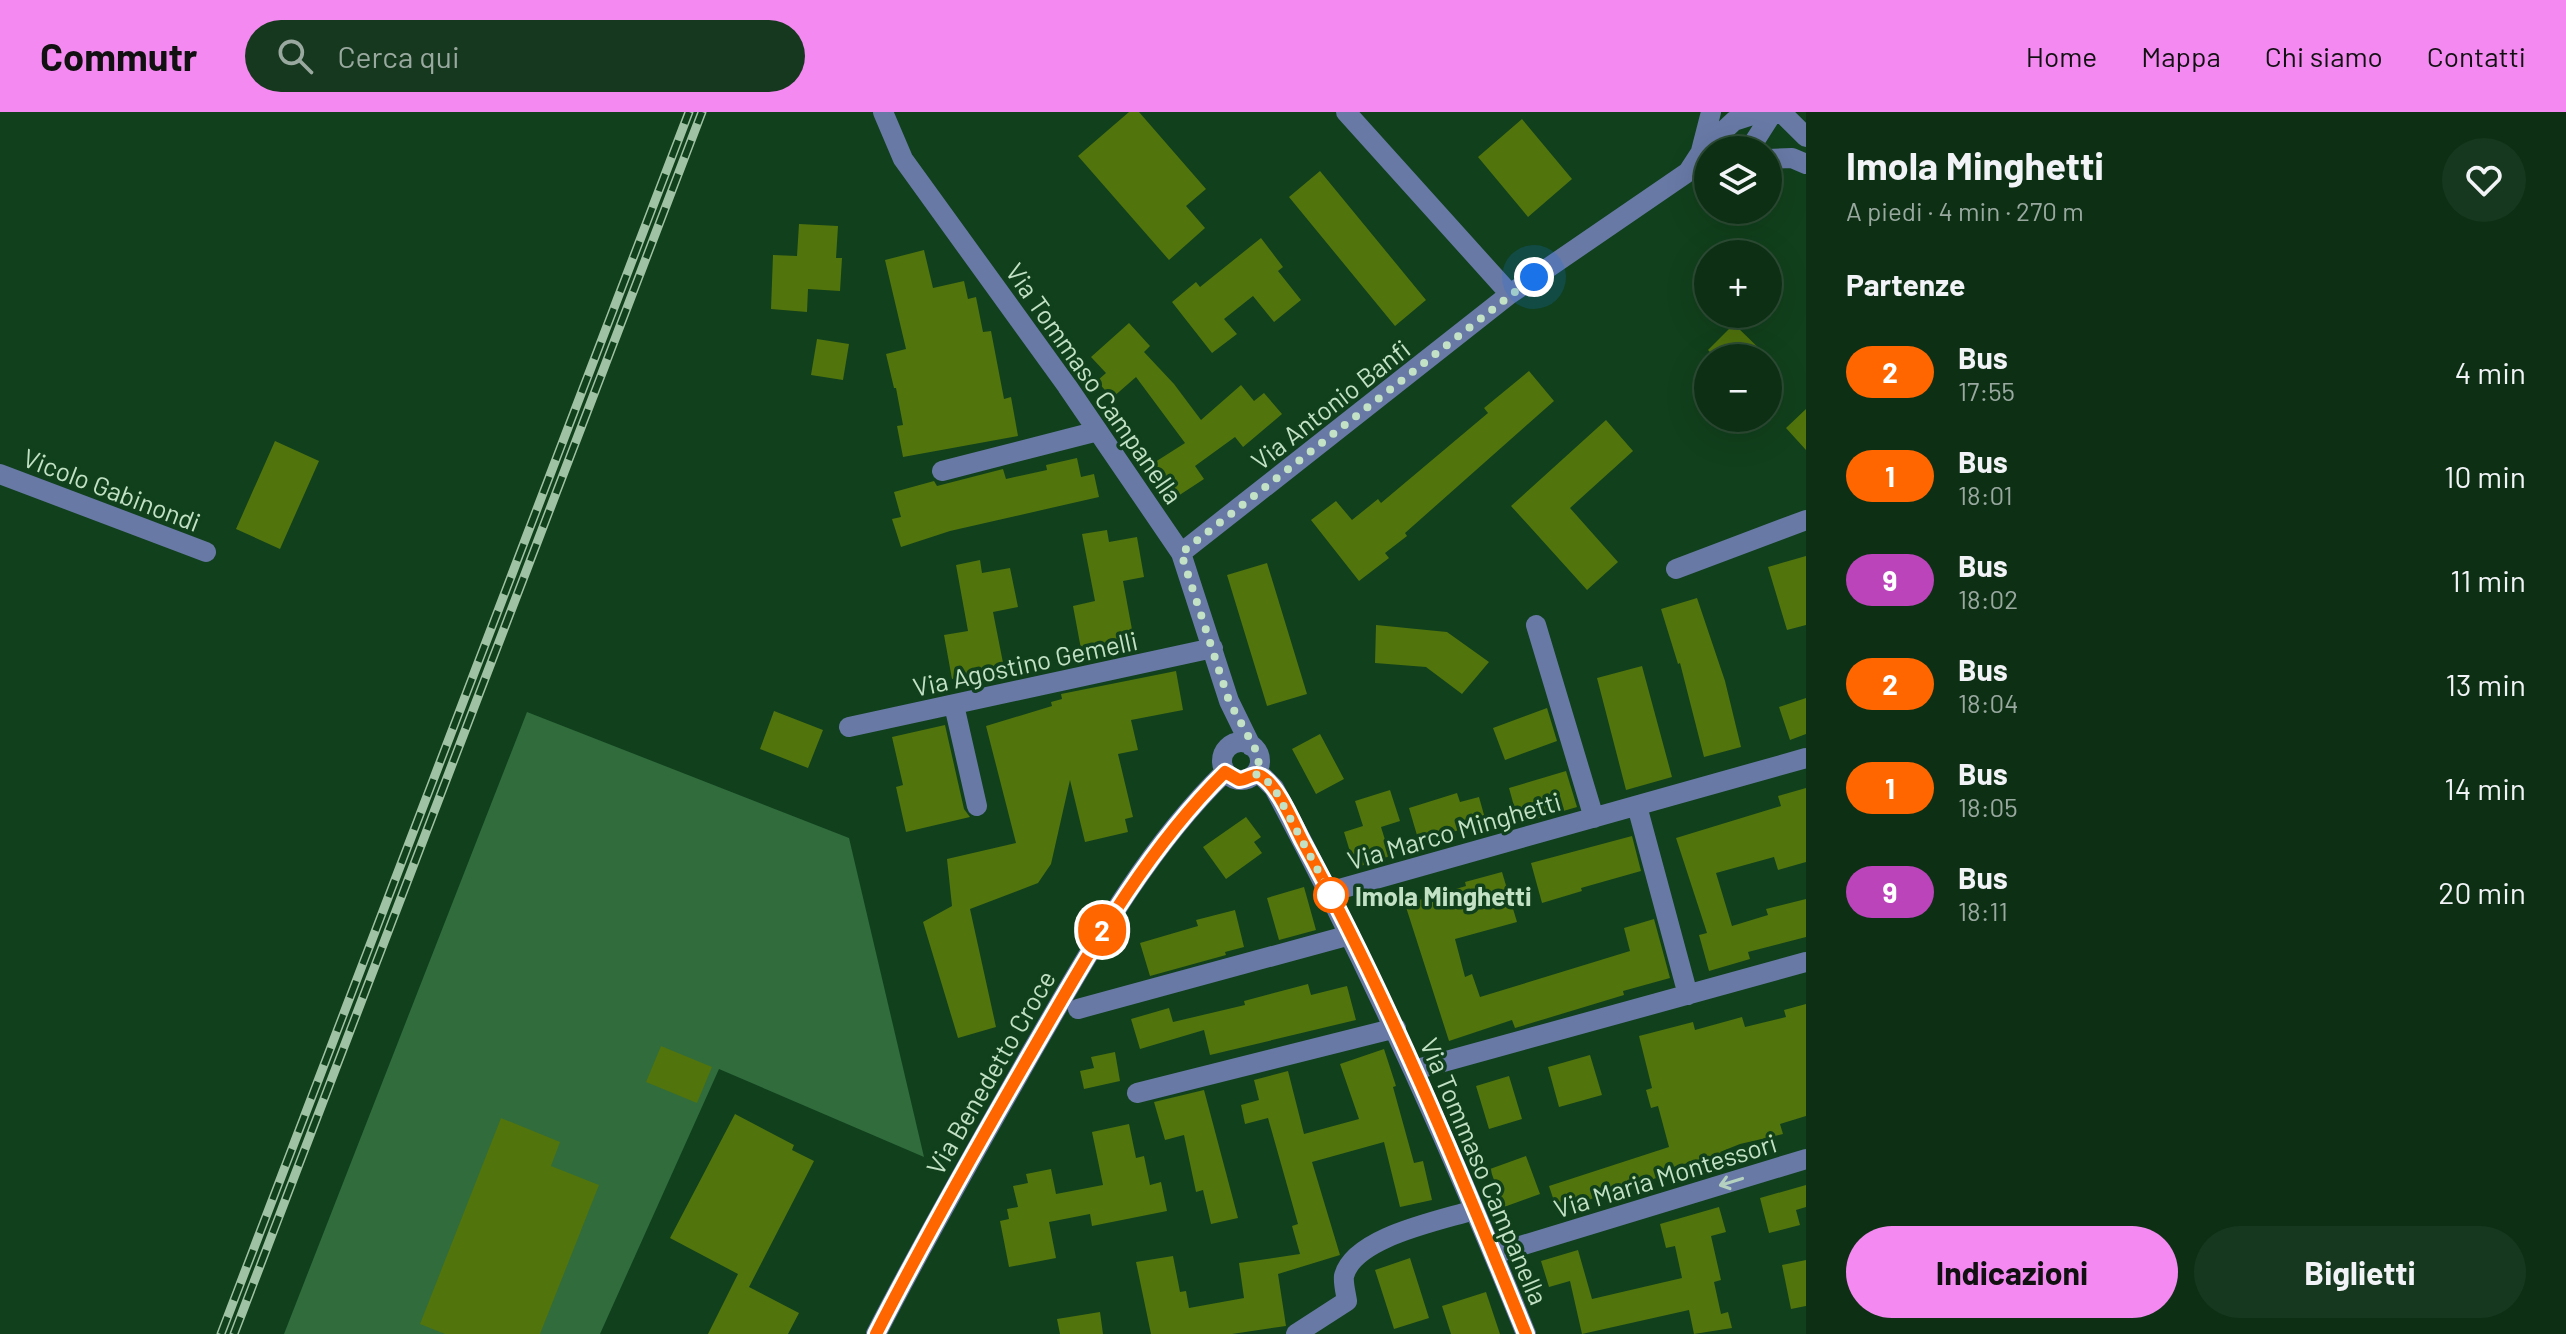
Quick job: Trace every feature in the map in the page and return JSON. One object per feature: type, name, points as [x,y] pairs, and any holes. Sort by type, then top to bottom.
[{"type":"street","name":"Via Tommaso Campanella","points":[[883,112],[903,159],[1098,431],[1181,553],[1229,701],[1259,756],[1255,774],[1262,776],[1274,788],[1396,1028],[1526,1334]]},
{"type":"street","points":[[1346,112],[1510,294]]},
{"type":"street","points":[[1705,136],[1711,112]]},
{"type":"street","name":"Via Antonio Banfi","points":[[1722,136],[1734,121],[1762,112]]},
{"type":"street","points":[[1758,136],[1773,112]]},
{"type":"street","points":[[1781,112],[1806,137]]},
{"type":"street","points":[[1782,158],[1792,158],[1806,164]]},
{"type":"street","name":"Via Antonio Banfi","points":[[1181,553],[1510,294],[1694,166]]},
{"type":"street","points":[[942,471],[1098,431]]},
{"type":"street","name":"Vicolo Gabinondi","points":[[0,474],[206,552]]},
{"type":"street","points":[[1676,569],[1806,520]]},
{"type":"street","name":"Via Marco Minghetti","points":[[1536,625],[1594,818]]},
{"type":"street","name":"Via Agostino Gemelli","points":[[849,727],[1213,648]]},
{"type":"street","name":"Via Tommaso Campanella","points":[[1225,772],[1222,761],[1230,746],[1232,726],[1229,701]]},
{"type":"street","points":[[954,705],[977,806]]},
{"type":"street","points":[[1230,746],[1241,743],[1251,746]]},
{"type":"street","name":"Via Marco Minghetti","points":[[1329,892],[1806,758]]},
{"type":"street","points":[[1225,772],[1239,780],[1255,774]]},
{"type":"street","name":"Via Benedetto Croce","points":[[876,1334],[950,1192],[1097,937],[1168,835],[1225,772]]},
{"type":"street","points":[[1637,806],[1688,995]]},
{"type":"street","points":[[1078,1009],[1350,935]]},
{"type":"street","points":[[1414,1070],[1806,962]]},
{"type":"street","name":"Via Tommaso Campanella","points":[[1137,1093],[1396,1028]]},
{"type":"street","name":"Via Maria Montessori","points":[[1494,1254],[1806,1159]]},
{"type":"street","points":[[1296,1334],[1347,1301],[1344,1277],[1357,1255],[1374,1243],[1474,1210]]},
{"type":"green space","points":[[527,712],[849,838],[924,1157],[719,1069],[600,1334],[284,1334]]},
{"type":"building","points":[[1129,112],[1139,112],[1206,189],[1186,206],[1205,228],[1169,260],[1078,156]]},
{"type":"building","points":[[1522,119],[1572,179],[1528,217],[1478,157]]},
{"type":"building","points":[[1320,171],[1426,300],[1395,326],[1289,197]]},
{"type":"building","points":[[799,224],[838,226],[836,258],[842,258],[840,291],[808,289],[807,312],[771,309],[773,255],[797,256]]},
{"type":"building","points":[[1261,238],[1283,267],[1278,271],[1301,300],[1274,322],[1253,296],[1224,319],[1237,334],[1212,353],[1172,302],[1196,282],[1200,287]]},
{"type":"building","points":[[924,250],[933,288],[964,281],[968,299],[976,297],[983,332],[991,331],[1004,399],[1011,397],[1018,436],[903,457],[897,426],[903,425],[886,354],[906,349],[885,260]]},
{"type":"building","points":[[1129,323],[1150,346],[1144,352],[1174,384],[1201,420],[1241,385],[1254,401],[1264,393],[1282,414],[1243,447],[1235,437],[1195,466],[1204,479],[1175,498],[1152,464],[1185,443],[1136,377],[1112,398],[1097,381],[1106,373],[1091,357]]},
{"type":"building","points":[[1730,328],[1738,328],[1755,344],[1714,344]]},
{"type":"building","points":[[817,339],[849,344],[843,380],[811,375]]},
{"type":"building","points":[[1529,371],[1554,401],[1405,533],[1407,536],[1385,553],[1389,558],[1359,581],[1311,520],[1336,501],[1352,520],[1378,499],[1381,503],[1488,413],[1484,408]]},
{"type":"building","points":[[1806,409],[1806,450],[1786,428]]},
{"type":"building","points":[[1606,420],[1633,451],[1570,508],[1618,562],[1587,590],[1511,506]]},
{"type":"building","points":[[275,441],[319,461],[280,549],[236,529]]},
{"type":"building","points":[[1077,458],[1081,477],[1094,474],[1099,497],[950,531],[901,547],[892,519],[901,517],[894,492],[934,481],[937,486],[1003,469],[1006,479],[1047,470],[1046,465]]},
{"type":"building","points":[[1107,530],[1109,542],[1137,537],[1144,577],[1123,581],[1136,651],[1108,657],[1106,644],[1081,649],[1073,606],[1095,601],[1082,534]]},
{"type":"building","points":[[1806,556],[1806,625],[1787,630],[1768,567]]},
{"type":"building","points":[[980,560],[982,573],[1010,568],[1018,607],[993,612],[1006,678],[978,683],[976,674],[952,679],[944,635],[968,631],[956,565]]},
{"type":"building","points":[[1267,563],[1307,694],[1267,706],[1227,575]]},
{"type":"building","points":[[1697,598],[1725,681],[1741,747],[1704,757],[1680,663],[1661,609]]},
{"type":"building","points":[[1376,625],[1447,632],[1489,662],[1462,694],[1426,667],[1375,663]]},
{"type":"building","points":[[1642,666],[1672,777],[1626,790],[1597,678]]},
{"type":"building","points":[[1176,671],[1183,710],[1131,720],[1138,750],[1118,754],[1133,817],[1125,819],[1128,832],[1085,842],[1070,780],[1051,864],[1038,883],[970,909],[996,1027],[958,1038],[923,922],[952,906],[947,859],[1016,843],[986,726],[1052,706],[1051,702],[1062,699],[1061,694]]},
{"type":"building","points":[[1806,698],[1806,734],[1790,740],[1779,707]]},
{"type":"building","points":[[1547,708],[1557,741],[1505,760],[1493,728]]},
{"type":"building","points":[[774,711],[823,730],[808,768],[760,749]]},
{"type":"building","points":[[945,725],[964,809],[970,817],[906,832],[896,787],[903,785],[892,737]]},
{"type":"building","points":[[1320,734],[1344,779],[1316,794],[1292,749]]},
{"type":"building","points":[[1566,771],[1577,807],[1519,824],[1509,788]]},
{"type":"building","points":[[1806,788],[1806,862],[1778,870],[1774,857],[1716,873],[1732,926],[1768,915],[1766,909],[1806,899],[1806,937],[1748,952],[1750,959],[1709,971],[1699,935],[1707,933],[1676,838],[1781,806],[1778,796]]},
{"type":"building","points":[[1390,790],[1400,821],[1381,827],[1390,856],[1355,868],[1344,832],[1363,826],[1355,801]]},
{"type":"building","points":[[1457,793],[1460,802],[1479,797],[1486,822],[1419,842],[1409,808]]},
{"type":"building","points":[[1246,817],[1261,837],[1254,842],[1262,853],[1226,879],[1203,847]]},
{"type":"building","points":[[1632,836],[1641,871],[1542,903],[1531,863]]},
{"type":"building","points":[[1502,872],[1517,922],[1455,939],[1465,977],[1472,974],[1480,997],[1630,951],[1624,928],[1654,919],[1670,978],[1515,1028],[1512,1020],[1449,1041],[1405,904]]},
{"type":"building","points":[[1304,887],[1316,930],[1279,940],[1267,898]]},
{"type":"building","points":[[1235,910],[1244,947],[1150,976],[1140,943],[1198,926],[1196,920]]},
{"type":"building","points":[[1308,984],[1311,995],[1347,986],[1356,1020],[1210,1055],[1204,1030],[1140,1049],[1131,1019],[1169,1008],[1173,1022],[1245,1005],[1244,1001]]},
{"type":"building","points":[[1806,1004],[1806,1116],[1780,1124],[1783,1134],[1740,1144],[1721,1154],[1673,1167],[1675,1172],[1557,1210],[1549,1186],[1669,1147],[1658,1106],[1651,1108],[1646,1090],[1652,1088],[1639,1036],[1693,1022],[1695,1030],[1742,1017],[1745,1027],[1786,1017],[1784,1010]]},
{"type":"building","points":[[661,1046],[712,1067],[697,1103],[646,1082]]},
{"type":"building","points":[[1384,1049],[1414,1163],[1423,1161],[1432,1200],[1400,1207],[1384,1142],[1312,1162],[1340,1255],[1278,1274],[1286,1326],[1232,1334],[1151,1334],[1136,1262],[1173,1256],[1180,1292],[1186,1291],[1189,1308],[1244,1298],[1239,1263],[1300,1254],[1292,1226],[1298,1224],[1268,1118],[1245,1124],[1241,1105],[1259,1100],[1254,1080],[1288,1071],[1304,1134],[1359,1119],[1340,1064]]},
{"type":"building","points":[[1115,1052],[1120,1081],[1084,1089],[1080,1071],[1094,1068],[1091,1057]]},
{"type":"building","points":[[1590,1055],[1602,1095],[1559,1107],[1548,1067]]},
{"type":"building","points":[[1509,1076],[1522,1119],[1489,1129],[1476,1086]]},
{"type":"building","points":[[1204,1090],[1238,1218],[1211,1224],[1203,1190],[1196,1192],[1184,1135],[1165,1140],[1154,1102]]},
{"type":"building","points":[[735,1114],[794,1145],[792,1150],[814,1161],[749,1287],[799,1313],[788,1334],[708,1334],[738,1274],[670,1238]]},
{"type":"building","points":[[501,1118],[560,1142],[551,1166],[599,1185],[540,1334],[445,1334],[420,1324]]},
{"type":"building","points":[[1129,1124],[1136,1158],[1144,1156],[1150,1185],[1161,1182],[1167,1211],[1092,1226],[1090,1214],[1049,1222],[1056,1258],[1009,1267],[1000,1221],[1009,1219],[1007,1209],[1018,1207],[1013,1186],[1028,1183],[1026,1174],[1051,1169],[1056,1194],[1103,1185],[1092,1132]]},
{"type":"building","points":[[1526,1156],[1540,1194],[1504,1207],[1490,1169]]},
{"type":"building","points":[[1806,1185],[1806,1207],[1796,1210],[1800,1225],[1769,1233],[1760,1198]]},
{"type":"building","points":[[1719,1207],[1726,1232],[1711,1236],[1721,1280],[1714,1282],[1721,1314],[1728,1312],[1732,1328],[1694,1334],[1689,1310],[1582,1334],[1570,1281],[1549,1287],[1541,1261],[1578,1250],[1592,1299],[1682,1278],[1675,1246],[1666,1248],[1660,1224]]},
{"type":"building","points":[[1410,1258],[1429,1318],[1394,1329],[1375,1270]]},
{"type":"building","points":[[1806,1260],[1806,1306],[1791,1309],[1782,1265]]},
{"type":"building","points":[[1486,1292],[1500,1334],[1451,1334],[1442,1306]]},
{"type":"building","points":[[1100,1312],[1103,1334],[1060,1334],[1057,1319]]},
{"type":"railway","points":[[221,1334],[689,112]]},
{"type":"railway","points":[[234,1334],[702,112]]},
{"type":"bus line","name":"2","points":[[876,1334],[950,1192],[1097,937],[1168,835],[1225,772],[1239,780],[1255,774],[1262,776],[1274,788],[1307,849],[1396,1028],[1526,1334]]},
{"type":"place","name":"Imola Minghetti","points":[[1331,895]]},
{"type":"route","points":[[1331,895],[1274,788],[1262,776],[1255,774],[1259,756],[1229,701],[1181,553],[1534,277]]}]
